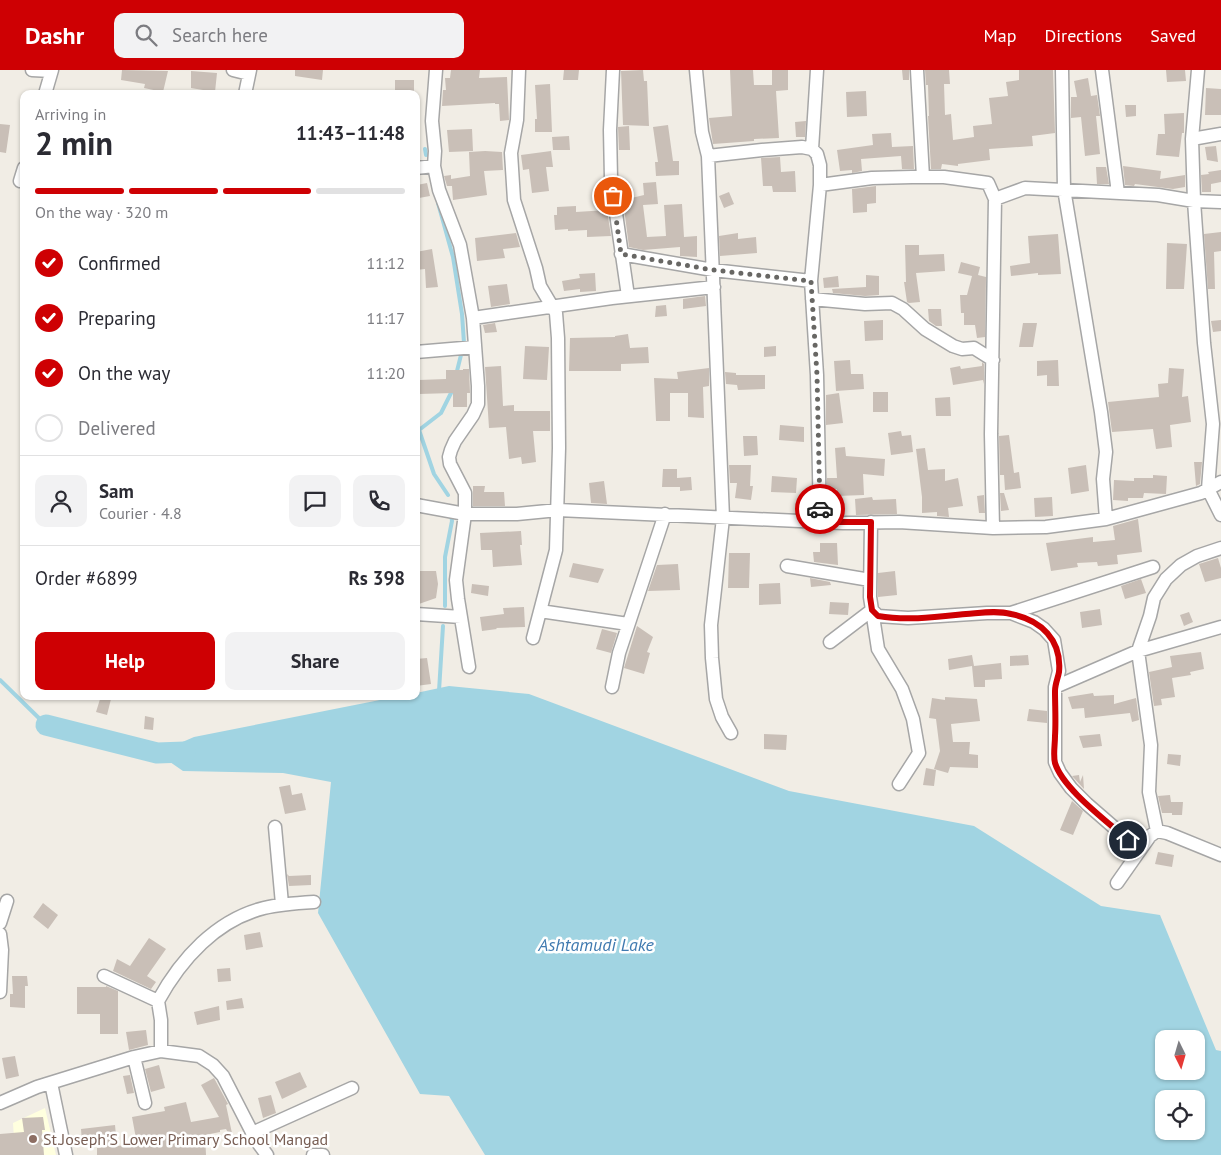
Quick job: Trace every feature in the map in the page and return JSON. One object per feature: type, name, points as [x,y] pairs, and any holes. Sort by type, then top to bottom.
[{"type":"street","points":[[32,70],[52,70],[46,90]]},
{"type":"street","points":[[233,70],[250,72],[246,90]]},
{"type":"street","points":[[436,70],[432,121],[435,151],[434,166],[438,190],[460,245],[473,318],[476,347],[478,404],[473,415],[455,441],[450,457],[450,464],[465,493],[465,514],[457,574],[461,617],[469,667]]},
{"type":"street","points":[[519,70],[517,120],[512,153],[514,200],[540,286],[556,313],[558,338],[558,510],[556,550],[533,638]]},
{"type":"street","points":[[613,70],[610,130],[611,179],[628,296]]},
{"type":"street","points":[[696,70],[702,132],[708,156],[723,518],[712,625],[712,658],[716,699],[722,717],[731,733]]},
{"type":"street","points":[[818,70],[812,148],[817,154],[820,165],[820,184],[811,281],[818,401],[820,522]]},
{"type":"street","points":[[917,70],[923,177]]},
{"type":"street","points":[[1062,70],[1064,189],[1101,412],[1106,452],[1103,479],[1106,519]]},
{"type":"street","points":[[1102,70],[1118,193]]},
{"type":"street","points":[[1198,70],[1192,139],[1194,201],[1204,342],[1213,424],[1208,489],[1221,515]]},
{"type":"street","points":[[1192,139],[1221,134]]},
{"type":"street","points":[[708,156],[762,150],[812,148]]},
{"type":"street","points":[[420,168],[434,166]]},
{"type":"street","points":[[820,184],[872,178],[923,177],[944,177],[988,182],[995,199],[991,434],[994,528]]},
{"type":"street","points":[[995,199],[1026,188],[1158,195],[1194,201],[1221,202]]},
{"type":"street","points":[[621,254],[713,270],[811,281]]},
{"type":"street","points":[[473,318],[628,296],[714,287]]},
{"type":"street","points":[[812,299],[865,304],[892,303],[903,309],[924,329],[953,346],[962,349],[974,348],[993,360]]},
{"type":"street","points":[[420,352],[476,347]]},
{"type":"street","points":[[420,506],[465,514],[517,514],[558,510],[820,522],[899,522],[994,528],[1046,526],[1106,519],[1201,493],[1221,482]]},
{"type":"street","points":[[612,688],[619,653],[665,514]]},
{"type":"street","points":[[871,522],[870,580],[878,650],[902,689],[913,718],[919,753],[899,784]]},
{"type":"street","points":[[1157,831],[1149,792],[1151,746],[1138,651],[1154,598],[1166,579],[1180,565],[1197,556],[1221,548]]},
{"type":"street","points":[[787,566],[870,580]]},
{"type":"street","points":[[1011,614],[1153,567]]},
{"type":"street","points":[[872,610],[878,616],[890,618],[987,613],[1011,614],[1034,622],[1044,629],[1054,640],[1059,671],[1056,687],[1054,762],[1060,773],[1087,804],[1140,850]]},
{"type":"street","points":[[830,642],[872,610]]},
{"type":"street","points":[[540,611],[628,624]]},
{"type":"street","points":[[420,614],[461,617]]},
{"type":"street","points":[[1056,687],[1138,651],[1221,627]]},
{"type":"street","points":[[275,827],[282,904]]},
{"type":"street","points":[[1117,883],[1150,836],[1157,831],[1177,836],[1221,855]]},
{"type":"street","points":[[0,923],[7,901]]},
{"type":"street","points":[[161,1051],[162,1020],[158,1001],[167,984],[208,936],[245,914],[282,904],[314,902]]},
{"type":"street","points":[[0,934],[2,950],[0,992]]},
{"type":"street","points":[[104,976],[158,1001]]},
{"type":"street","points":[[0,1103],[37,1087],[134,1057],[161,1051],[198,1056],[213,1065],[228,1085],[252,1133],[267,1155]]},
{"type":"street","points":[[134,1057],[145,1103]]},
{"type":"street","points":[[51,1083],[66,1155]]},
{"type":"street","points":[[252,1133],[352,1088]]},
{"type":"street","points":[[313,1155],[324,1155]]},
{"type":"shaded area","name":"St.Joseph'S Lower Primary School Mangad","points":[[45,1108],[56,1155],[15,1155],[13,1123]]},
{"type":"water","name":"Ashtamudi Lake","points":[[449,686],[529,694],[789,791],[974,826],[1101,906],[1160,915],[1216,1050],[1221,1051],[1221,1155],[485,1155],[449,1096],[420,1094],[318,913],[331,782],[283,773],[183,771],[157,753],[194,737],[380,700],[420,700],[420,692]]},
{"type":"building","points":[[122,70],[168,71],[163,90],[144,88],[145,84],[121,80]]},
{"type":"building","points":[[295,70],[323,70],[322,80],[295,76]]},
{"type":"building","points":[[451,70],[480,70],[479,78],[507,77],[509,120],[500,121],[499,104],[495,103],[442,106],[443,90],[446,90],[445,78],[450,78]]},
{"type":"building","points":[[564,70],[579,70],[578,80],[563,80]]},
{"type":"building","points":[[643,70],[644,81],[647,81],[649,126],[623,125],[621,71]]},
{"type":"building","points":[[730,70],[753,70],[754,85],[772,85],[772,70],[788,70],[788,90],[776,91],[779,138],[713,144],[709,118],[732,116]]},
{"type":"building","points":[[902,70],[909,70],[909,80],[903,80]]},
{"type":"building","points":[[925,70],[949,70],[950,84],[944,84],[945,115],[951,114],[953,140],[974,137],[973,126],[992,124],[989,98],[1008,96],[1006,82],[1019,80],[1019,70],[1053,70],[1055,133],[1032,136],[1033,146],[989,149],[990,160],[958,164],[958,166],[942,164],[941,169],[931,169],[928,85],[926,85]]},
{"type":"building","points":[[1166,70],[1185,70],[1186,81],[1167,82]]},
{"type":"building","points":[[191,71],[217,73],[215,90],[191,88]]},
{"type":"building","points":[[1088,78],[1091,96],[1097,95],[1100,116],[1096,116],[1100,154],[1085,156],[1081,117],[1071,118],[1071,97],[1077,97],[1074,81]]},
{"type":"building","points":[[395,80],[414,80],[414,90],[395,90]]},
{"type":"building","points":[[550,84],[552,132],[535,132],[535,119],[537,119],[535,85]]},
{"type":"building","points":[[1206,88],[1221,89],[1221,115],[1205,115]]},
{"type":"building","points":[[866,91],[867,116],[847,117],[846,92]]},
{"type":"building","points":[[1125,105],[1136,105],[1136,116],[1126,117]]},
{"type":"building","points":[[1184,113],[1184,133],[1182,133],[1179,157],[1156,155],[1158,134],[1165,134],[1164,114]]},
{"type":"building","points":[[806,121],[805,137],[796,137],[795,122]]},
{"type":"building","points":[[0,124],[10,125],[6,153],[0,152]]},
{"type":"building","points":[[668,125],[673,161],[679,161],[679,175],[656,176],[655,162],[658,162],[653,127]]},
{"type":"building","points":[[629,126],[630,150],[619,150],[618,127]]},
{"type":"building","points":[[472,129],[473,151],[449,152],[447,130]]},
{"type":"building","points":[[891,133],[892,147],[913,146],[914,169],[902,169],[901,156],[861,159],[862,171],[852,173],[852,170],[840,171],[837,150],[873,145],[872,134]]},
{"type":"building","points":[[569,136],[570,150],[553,150],[552,137]]},
{"type":"building","points":[[1216,146],[1218,162],[1207,160],[1205,147]]},
{"type":"building","points":[[551,151],[553,167],[546,167],[549,191],[532,193],[529,169],[523,170],[521,155]]},
{"type":"building","points":[[469,152],[502,152],[503,170],[484,171],[487,195],[453,200],[452,186],[447,186],[444,176],[451,175],[451,179],[470,176]]},
{"type":"building","points":[[780,157],[781,172],[795,171],[796,192],[773,192],[772,186],[763,186],[761,158]]},
{"type":"building","points":[[1123,166],[1161,171],[1160,179],[1185,175],[1185,187],[1173,189],[1135,184],[1134,186],[1125,185]]},
{"type":"building","points":[[1096,167],[1106,167],[1109,184],[1097,184]]},
{"type":"building","points":[[1221,170],[1221,182],[1211,184],[1211,192],[1202,192],[1201,175]]},
{"type":"building","points":[[656,182],[658,204],[643,205],[647,237],[666,236],[664,205],[682,204],[684,237],[697,236],[697,257],[680,256],[680,247],[643,250],[629,247],[623,200],[644,195],[643,183]]},
{"type":"building","points":[[427,183],[430,196],[420,198],[420,184]]},
{"type":"building","points":[[876,186],[876,203],[867,204],[867,212],[853,213],[852,189]]},
{"type":"building","points":[[729,192],[734,204],[724,208],[719,196]]},
{"type":"building","points":[[576,206],[576,212],[607,210],[611,236],[587,237],[587,230],[555,230],[554,215],[557,215],[557,207]]},
{"type":"building","points":[[1221,232],[1221,251],[1214,252],[1215,289],[1208,289],[1204,234]]},
{"type":"building","points":[[516,233],[520,247],[503,249],[505,258],[477,261],[475,238]]},
{"type":"building","points":[[738,233],[738,239],[756,237],[757,253],[720,256],[719,236]]},
{"type":"building","points":[[1058,234],[1061,274],[1038,275],[1038,273],[1011,276],[1010,266],[1030,263],[1028,236]]},
{"type":"building","points":[[1167,243],[1187,244],[1184,289],[1166,289]]},
{"type":"building","points":[[905,245],[919,245],[919,255],[944,254],[945,271],[916,273],[920,302],[907,302],[904,282],[906,282]]},
{"type":"building","points":[[432,249],[438,287],[426,288],[425,269],[420,270],[420,251]]},
{"type":"building","points":[[961,262],[980,267],[978,275],[986,277],[985,337],[977,338],[975,325],[964,325],[964,313],[961,313],[960,295],[967,295],[972,276],[958,273]]},
{"type":"building","points":[[595,273],[596,291],[580,292],[580,289],[564,291],[562,281],[580,278],[579,274]]},
{"type":"building","points":[[866,275],[879,276],[879,295],[865,296],[833,293],[832,289],[866,287]]},
{"type":"building","points":[[838,276],[839,287],[824,288],[823,278]]},
{"type":"building","points":[[507,284],[510,304],[491,307],[488,286]]},
{"type":"building","points":[[705,296],[706,306],[683,309],[683,299]]},
{"type":"building","points":[[666,305],[667,316],[655,317],[656,306]]},
{"type":"building","points":[[928,309],[941,309],[942,326],[936,326],[929,321]]},
{"type":"building","points":[[883,320],[883,340],[865,341],[864,321]]},
{"type":"building","points":[[1221,320],[1221,331],[1213,332],[1211,321]]},
{"type":"building","points":[[495,323],[497,332],[485,333],[483,325]]},
{"type":"building","points":[[1023,323],[1037,323],[1033,347],[1019,347]]},
{"type":"building","points":[[628,334],[630,348],[648,347],[649,363],[621,364],[621,371],[569,371],[570,338],[615,337]]},
{"type":"building","points":[[525,346],[549,347],[547,380],[523,379]]},
{"type":"building","points":[[776,346],[776,356],[764,357],[764,347]]},
{"type":"building","points":[[850,360],[851,374],[863,374],[864,389],[836,391],[834,361]]},
{"type":"building","points":[[1058,360],[1059,386],[1047,386],[1047,375],[1037,376],[1037,361]]},
{"type":"building","points":[[982,362],[984,364],[984,384],[983,380],[953,385],[950,368],[960,366],[961,369],[982,366]]},
{"type":"building","points":[[501,366],[503,406],[514,405],[514,411],[550,411],[550,431],[533,431],[536,462],[522,464],[521,457],[509,459],[506,427],[489,428],[485,367]]},
{"type":"building","points":[[709,368],[709,386],[703,387],[704,418],[688,417],[688,393],[670,393],[670,421],[656,421],[654,378],[678,379],[677,372]]},
{"type":"building","points":[[1169,368],[1184,369],[1182,397],[1188,396],[1191,422],[1170,425],[1172,447],[1156,449],[1153,429],[1112,432],[1108,402],[1159,397],[1158,384],[1168,383]]},
{"type":"building","points":[[469,369],[470,393],[467,393],[467,407],[453,407],[453,393],[420,394],[420,380],[446,379],[446,370]]},
{"type":"building","points":[[725,372],[736,373],[736,375],[765,375],[765,389],[738,390],[737,385],[726,384]]},
{"type":"building","points":[[873,392],[888,392],[888,412],[873,412]]},
{"type":"building","points":[[839,393],[843,423],[826,425],[826,395]]},
{"type":"building","points":[[950,397],[951,416],[936,416],[935,398]]},
{"type":"building","points":[[780,425],[804,427],[804,442],[779,440]]},
{"type":"building","points":[[901,431],[902,436],[911,435],[913,452],[891,455],[888,433]]},
{"type":"building","points":[[1009,435],[1014,473],[1019,472],[1021,488],[1005,490],[1004,475],[1000,475],[999,436]]},
{"type":"building","points":[[743,436],[757,436],[758,455],[744,456]]},
{"type":"building","points":[[845,447],[846,456],[885,459],[884,476],[863,474],[864,495],[837,496],[837,489],[827,490],[827,478],[837,478],[835,448]]},
{"type":"building","points":[[925,448],[928,470],[945,469],[945,481],[958,478],[963,506],[948,508],[949,517],[937,516],[937,512],[922,513],[916,449]]},
{"type":"building","points":[[1194,462],[1202,462],[1200,484],[1196,486]]},
{"type":"building","points":[[729,465],[751,465],[750,486],[753,486],[751,500],[735,498],[737,483],[730,483]]},
{"type":"building","points":[[1086,465],[1089,491],[1071,494],[1068,468]]},
{"type":"building","points":[[663,469],[677,469],[677,478],[691,477],[692,490],[680,491],[680,487],[662,487]]},
{"type":"building","points":[[1153,475],[1167,476],[1166,494],[1144,493],[1143,498],[1128,498],[1128,501],[1113,500],[1114,480],[1134,481],[1134,478],[1153,478]]},
{"type":"building","points":[[772,476],[797,478],[796,493],[771,492]]},
{"type":"building","points":[[604,481],[607,504],[591,503],[589,483]]},
{"type":"building","points":[[473,486],[485,486],[484,492],[504,492],[505,506],[473,506]]},
{"type":"building","points":[[1000,493],[1004,493],[1009,510],[1001,511]]},
{"type":"building","points":[[984,495],[985,513],[979,513],[977,496]]},
{"type":"building","points":[[872,497],[873,500],[896,499],[897,514],[856,515],[855,499]]},
{"type":"building","points":[[1052,497],[1053,516],[1035,517],[1034,498]]},
{"type":"building","points":[[1138,519],[1142,552],[1117,555],[1118,564],[1098,566],[1097,562],[1077,563],[1078,567],[1051,571],[1046,543],[1093,537],[1093,542],[1115,540],[1113,526]]},
{"type":"building","points":[[521,531],[522,565],[493,567],[492,550],[481,550],[480,533]]},
{"type":"building","points":[[820,543],[837,543],[838,565],[814,562],[813,552],[820,552]]},
{"type":"building","points":[[729,553],[750,553],[749,588],[728,588]]},
{"type":"building","points":[[1218,558],[1221,578],[1205,582],[1199,564]]},
{"type":"building","points":[[573,563],[604,569],[598,583],[569,577]]},
{"type":"building","points":[[678,564],[680,590],[648,591],[657,565]]},
{"type":"building","points":[[420,571],[436,571],[438,584],[436,598],[420,604]]},
{"type":"building","points":[[895,571],[897,595],[878,597],[878,573]]},
{"type":"building","points":[[810,578],[830,582],[831,585],[811,587]]},
{"type":"building","points":[[1141,579],[1146,593],[1125,599],[1121,586]]},
{"type":"building","points":[[780,583],[781,604],[759,605],[759,584]]},
{"type":"building","points":[[472,584],[489,586],[488,596],[471,593]]},
{"type":"building","points":[[830,602],[849,603],[848,615],[829,614]]},
{"type":"building","points":[[524,607],[525,627],[496,628],[482,631],[480,617],[504,614],[503,608]]},
{"type":"building","points":[[1100,609],[1102,625],[1082,628],[1080,612]]},
{"type":"building","points":[[1189,612],[1193,622],[1184,626],[1180,615]]},
{"type":"building","points":[[637,626],[653,637],[647,652],[650,653],[644,674],[624,668]]},
{"type":"building","points":[[602,629],[617,633],[611,653],[596,649]]},
{"type":"building","points":[[1201,652],[1204,669],[1190,672],[1191,675],[1172,678],[1175,697],[1161,699],[1162,705],[1154,706],[1149,672],[1172,667],[1170,656]]},
{"type":"building","points":[[972,655],[974,666],[1001,663],[1002,679],[985,680],[985,687],[974,687],[972,666],[949,670],[948,659]]},
{"type":"building","points":[[1028,655],[1029,665],[1010,666],[1010,656]]},
{"type":"building","points":[[427,658],[431,684],[420,685],[420,659]]},
{"type":"building","points":[[1093,693],[1094,696],[1114,695],[1114,704],[1136,698],[1139,720],[1132,722],[1130,713],[1085,718],[1084,708],[1072,709],[1068,697]]},
{"type":"building","points":[[945,697],[977,699],[980,721],[951,724],[953,742],[970,742],[969,754],[978,755],[978,768],[950,767],[948,773],[934,769],[940,751],[936,719],[929,718],[932,698],[945,700]]},
{"type":"building","points":[[100,700],[111,700],[107,715],[96,712]]},
{"type":"building","points":[[1029,709],[1047,711],[1047,723],[1027,721]]},
{"type":"building","points":[[145,716],[154,718],[153,730],[144,729]]},
{"type":"building","points":[[764,734],[787,735],[786,750],[764,749]]},
{"type":"building","points":[[1100,734],[1102,746],[1083,748],[1079,736]]},
{"type":"building","points":[[1168,754],[1181,755],[1180,766],[1167,764]]},
{"type":"building","points":[[926,768],[936,770],[934,786],[923,785]]},
{"type":"building","points":[[1079,775],[1080,782],[1083,775],[1084,789],[1072,776]]},
{"type":"building","points":[[290,785],[292,795],[302,793],[306,810],[285,814],[279,787]]},
{"type":"building","points":[[1170,795],[1171,802],[1183,802],[1182,815],[1162,813],[1158,796]]},
{"type":"building","points":[[1072,801],[1083,811],[1073,835],[1060,830]]},
{"type":"building","points":[[1158,852],[1174,855],[1172,867],[1155,864]]},
{"type":"building","points":[[287,874],[289,876],[311,875],[311,885],[289,886]]},
{"type":"building","points":[[43,903],[58,915],[48,929],[33,917]]},
{"type":"building","points":[[260,932],[263,947],[246,950],[244,935]]},
{"type":"building","points":[[149,938],[166,949],[147,976],[156,982],[151,989],[113,971],[117,959],[130,966]]},
{"type":"building","points":[[230,968],[231,981],[218,982],[217,969]]},
{"type":"building","points":[[12,976],[27,976],[28,986],[25,986],[25,1008],[10,1007],[10,994],[13,994]]},
{"type":"building","points":[[106,986],[118,991],[118,1034],[100,1034],[100,1014],[77,1014],[77,987]]},
{"type":"building","points":[[242,998],[244,1008],[227,1010],[226,1001]]},
{"type":"building","points":[[219,1006],[220,1020],[197,1025],[194,1012]]},
{"type":"building","points":[[146,1030],[148,1045],[129,1050],[126,1032]]},
{"type":"building","points":[[15,1056],[19,1076],[6,1079],[2,1058]]},
{"type":"building","points":[[159,1065],[165,1088],[151,1092],[145,1069]]},
{"type":"building","points":[[300,1072],[307,1087],[282,1099],[275,1082]]},
{"type":"building","points":[[130,1075],[134,1093],[127,1094],[123,1076]]},
{"type":"building","points":[[214,1078],[228,1104],[226,1105],[233,1138],[231,1138],[226,1129],[205,1135],[206,1155],[97,1155],[97,1148],[106,1147],[105,1139],[82,1142],[81,1129],[115,1125],[117,1146],[137,1144],[132,1117],[165,1111],[164,1107],[186,1102],[191,1122],[219,1117],[201,1085]]},
{"type":"building","points":[[271,1095],[276,1113],[263,1118],[258,1098]]},
{"type":"building","name":"St.Joseph'S Lower Primary School Mangad","points":[[43,1117],[45,1130],[42,1130],[44,1155],[0,1155],[0,1134],[24,1132],[22,1118]]},
{"type":"waterway","points":[[425,149],[426,155]]},
{"type":"waterway","points":[[438,203],[453,257],[462,314],[464,343],[456,375]]},
{"type":"waterway","points":[[420,429],[441,413],[453,389]]},
{"type":"waterway","points":[[420,433],[434,474],[448,495]]},
{"type":"waterway","points":[[445,606],[445,557],[452,521],[451,515]]},
{"type":"waterway","points":[[439,691],[443,626]]},
{"type":"waterway","points":[[0,680],[20,700]]},
{"type":"waterway","points":[[20,700],[46,725]]},
{"type":"waterway","points":[[46,725],[157,753],[185,752]]},
{"type":"way so far","points":[[613,196],[621,254],[713,270],[811,281],[819,410],[820,509]]},
{"type":"place","name":"St.Joseph'S Lower Primary School Mangad","points":[[33,1139]]},
{"type":"route","points":[[820,509],[820,522],[871,522],[870,597],[872,610],[878,616],[908,618],[987,613],[1011,614],[1034,622],[1044,629],[1054,640],[1058,656],[1059,671],[1055,691],[1054,762],[1071,788],[1128,840]]}]
